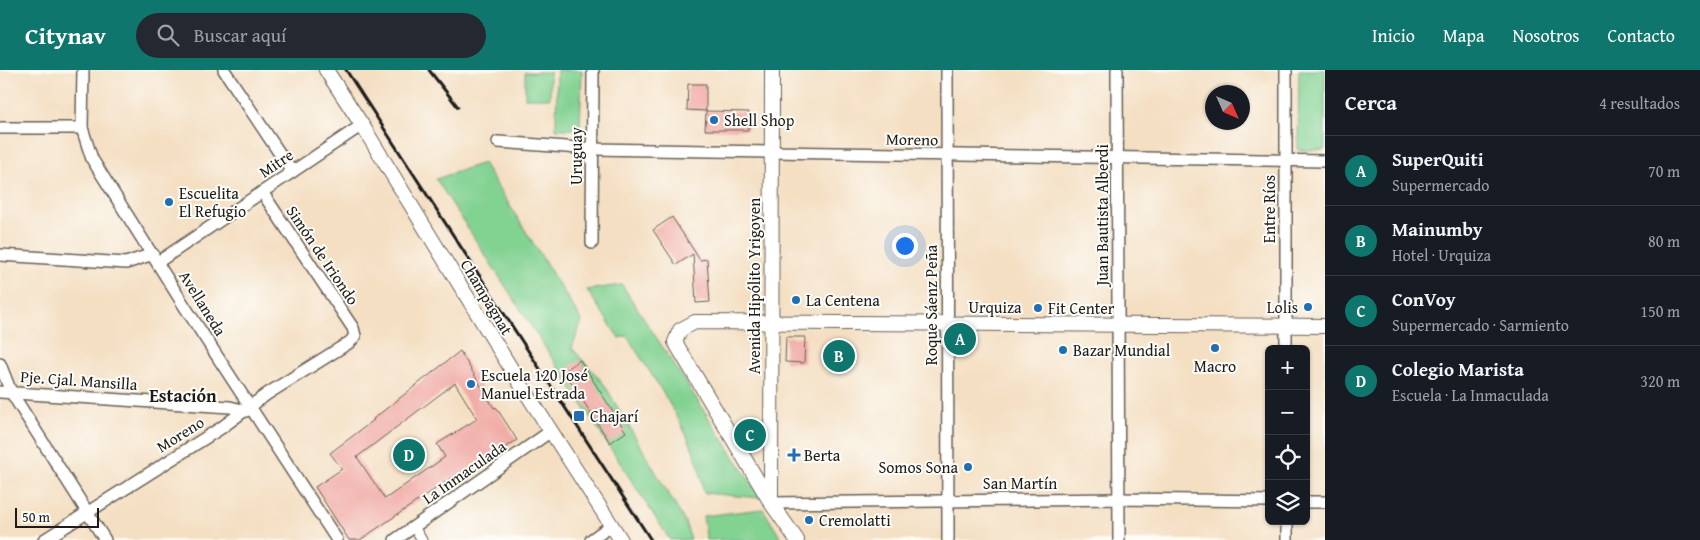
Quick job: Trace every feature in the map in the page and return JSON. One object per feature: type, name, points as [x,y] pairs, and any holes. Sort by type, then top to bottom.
[{"type":"street","name":"Avellaneda","points":[[83,70],[82,128],[92,159],[156,258],[248,409],[336,540]]},
{"type":"street","points":[[224,70],[292,172]]},
{"type":"street","name":"Champagnat","points":[[326,70],[621,540]]},
{"type":"street","name":"Uruguay","points":[[592,243],[593,70]]},
{"type":"street","name":"Avenida Hipólito Yrigoyen","points":[[771,503],[772,70]]},
{"type":"street","name":"Roque Sáenz Peña","points":[[947,70],[948,540]]},
{"type":"street","name":"Juan Bautista Alberdi","points":[[1117,70],[1119,540]]},
{"type":"street","name":"Entre Ríos","points":[[1286,70],[1286,345]]},
{"type":"street","name":"Mitre","points":[[0,255],[126,263],[156,258],[262,192],[362,125]]},
{"type":"street","points":[[0,128],[82,128]]},
{"type":"street","name":"Moreno","points":[[498,142],[593,149],[1325,161]]},
{"type":"street","name":"Simón de Iriondo","points":[[262,192],[353,328],[355,336]]},
{"type":"street","name":"Urquiza","points":[[771,503],[675,342],[680,330],[695,322],[1325,326]]},
{"type":"street","name":"Moreno","points":[[44,540],[221,428],[267,394],[350,342],[355,336]]},
{"type":"street","points":[[0,364],[5,392],[104,540]]},
{"type":"street","name":"Pje. Cjal. Mansilla","points":[[5,392],[248,409]]},
{"type":"street","name":"La Inmaculada","points":[[396,540],[551,431]]},
{"type":"street","name":"San Martín","points":[[771,503],[1119,499],[1265,502]]},
{"type":"street","points":[[1310,502],[1325,502]]},
{"type":"street","points":[[771,503],[797,540]]},
{"type":"street","points":[[1287,525],[1287,540]]},
{"type":"street","points":[[591,540],[612,526]]},
{"type":"street","points":[[414,527],[422,540]]},
{"type":"green space","points":[[557,70],[582,70],[580,129],[556,129]]},
{"type":"green space","points":[[1299,70],[1325,70],[1325,150],[1298,150]]},
{"type":"green space","points":[[525,72],[550,72],[550,98],[525,98]]},
{"type":"green space","points":[[483,163],[582,321],[572,348],[604,384],[685,522],[691,540],[670,540],[436,179]]},
{"type":"green space","points":[[622,285],[761,498],[704,493],[699,467],[677,417],[627,336],[619,338],[587,290]]},
{"type":"green space","points":[[763,509],[782,540],[707,540],[703,516]]},
{"type":"building","points":[[688,84],[706,84],[706,111],[687,110]]},
{"type":"building","points":[[706,111],[749,112],[748,130],[705,130]]},
{"type":"building","points":[[672,217],[700,260],[707,259],[710,302],[696,303],[693,254],[676,265],[653,230]]},
{"type":"building","points":[[786,337],[805,337],[804,363],[785,362]]},
{"type":"building","points":[[460,351],[494,408],[496,407],[517,440],[458,477],[456,475],[360,540],[349,540],[315,487],[342,469],[330,453]],"holes":[[[455,383],[477,419],[437,444],[445,457],[385,499],[357,457]]]},
{"type":"building","points":[[580,360],[626,432],[610,443],[564,371]]},
{"type":"building","points":[[755,418],[755,445],[737,429]]},
{"type":"railway","points":[[346,70],[651,540]]},
{"type":"railway","points":[[429,70],[458,107]]},
{"type":"place","name":"Shell Shop","points":[[714,120]]},
{"type":"place","name":"Escuelita El Refugio","points":[[169,202]]},
{"type":"place","name":"La Centena","points":[[796,300]]},
{"type":"place","name":"Lolis","points":[[1308,307]]},
{"type":"place","name":"Fit Center","points":[[1038,308]]},
{"type":"place","name":"SuperQuiti","points":[[960,339]]},
{"type":"place","name":"Macro","points":[[1215,348]]},
{"type":"place","name":"Bazar Mundial","points":[[1063,350]]},
{"type":"place","name":"Mainumby","points":[[839,356]]},
{"type":"place","name":"Escuela 120 José Manuel Estrada","points":[[471,384]]},
{"type":"place","name":"Chajarí","points":[[579,416]]},
{"type":"place","name":"ConVoy","points":[[750,435]]},
{"type":"place","name":"Colegio Marista","points":[[409,455]]},
{"type":"place","name":"Berta","points":[[794,455]]},
{"type":"place","name":"Somos Sona","points":[[968,467]]},
{"type":"place","name":"Cremolatti","points":[[809,520]]},
{"type":"district","name":"Estación","points":[[183,395]]}]
